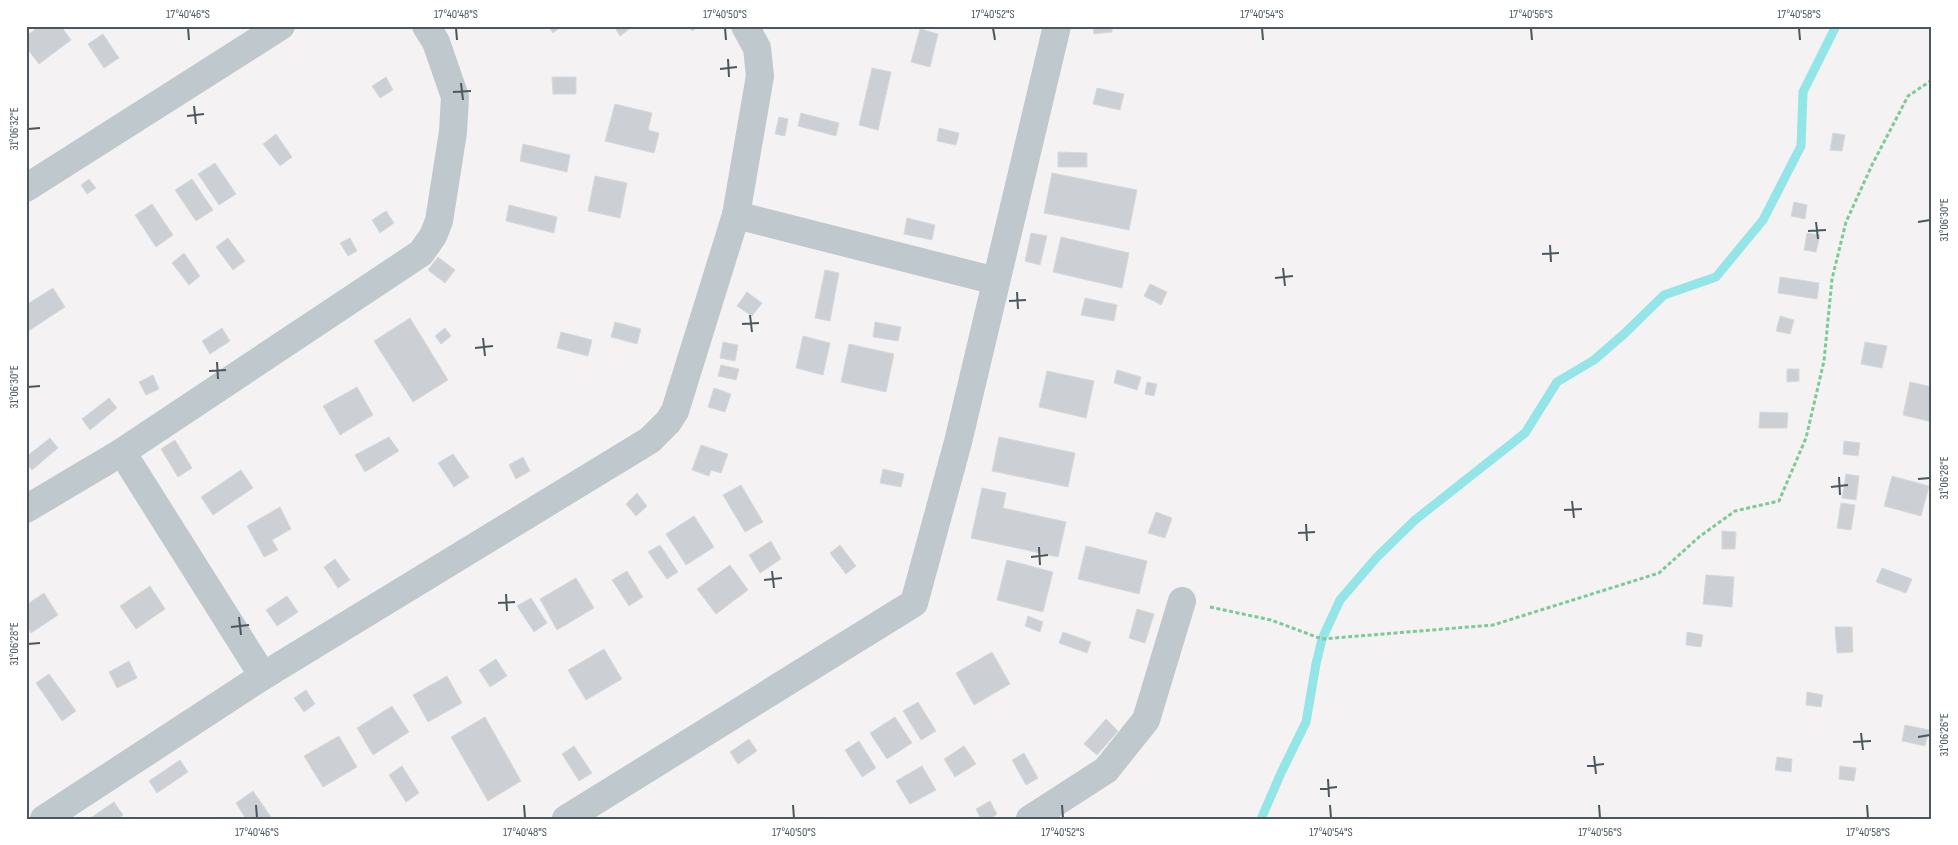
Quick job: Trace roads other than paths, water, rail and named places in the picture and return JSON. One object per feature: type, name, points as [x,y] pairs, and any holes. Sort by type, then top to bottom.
[{"type":"street","points":[[26,188],[282,26]]},
{"type":"street","points":[[26,510],[122,452],[421,253],[428,246],[439,221],[453,132],[455,97],[436,42],[426,26]]},
{"type":"street","points":[[44,819],[263,676],[650,440],[660,431],[675,411],[736,215],[760,76],[757,48],[744,26]]},
{"type":"street","points":[[566,819],[914,604],[958,442],[1057,26]]},
{"type":"street","points":[[736,215],[996,281]]},
{"type":"street","points":[[122,452],[263,676]]},
{"type":"street","points":[[1030,819],[1106,770],[1146,720],[1182,601]]},
{"type":"waterway","points":[[1261,819],[1306,722],[1322,639],[1340,600],[1377,557],[1415,520],[1525,433],[1557,382],[1594,360],[1664,295],[1716,277],[1763,220],[1801,146],[1803,92],[1836,26]]}]
